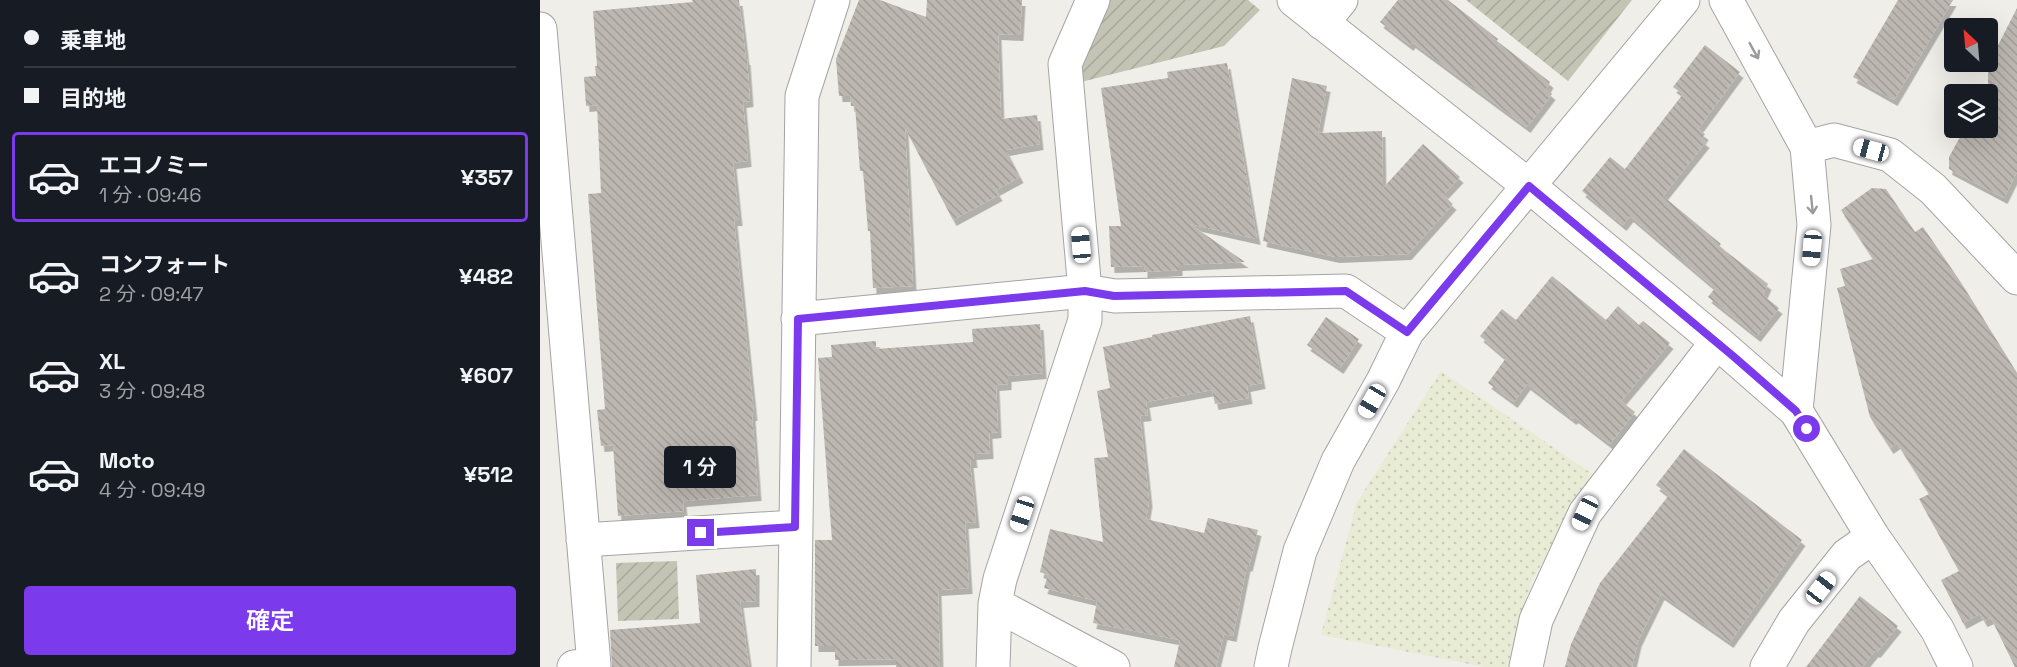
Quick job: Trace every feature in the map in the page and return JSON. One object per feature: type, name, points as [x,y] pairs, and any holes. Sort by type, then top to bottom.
[{"type":"street","points":[[794,667],[802,96],[833,0]]},
{"type":"street","points":[[993,667],[996,603],[1000,579],[1085,320],[1085,291],[1065,64],[1093,0]]},
{"type":"street","points":[[1294,0],[1332,11],[1529,186],[1717,342],[1796,411],[1873,537],[1937,629],[1956,667]]},
{"type":"street","points":[[1271,667],[1300,551],[1338,461],[1383,381],[1407,332],[1683,0]]},
{"type":"street","points":[[1726,0],[1807,147],[1814,225],[1796,411]]},
{"type":"street","points":[[540,29],[594,665],[574,667]]},
{"type":"street","points":[[1807,147],[1834,140],[1890,155],[1933,189],[2017,278]]},
{"type":"street","points":[[798,319],[1085,291],[1114,296],[1346,291],[1407,332]]},
{"type":"street","points":[[1526,667],[1536,620],[1585,513],[1717,342]]},
{"type":"street","points":[[583,540],[795,527]]},
{"type":"street","points":[[1767,667],[1794,621],[1847,555],[1873,537]]},
{"type":"street","points":[[996,603],[1113,667]]},
{"type":"shaded area","points":[[1109,0],[1248,0],[1260,10],[1224,46],[1081,82],[1080,68]]},
{"type":"shaded area","points":[[1466,0],[1632,0],[1568,81]]},
{"type":"shaded area","points":[[1441,371],[1597,477],[1533,578],[1507,667],[1485,667],[1321,635],[1357,502]]},
{"type":"shaded area","points":[[677,561],[679,619],[618,621],[616,563]]},
{"type":"building","points":[[692,0],[739,0],[747,59],[750,101],[743,102],[748,161],[733,163],[739,220],[734,220],[754,415],[752,415],[758,495],[683,501],[684,511],[618,516],[613,445],[601,446],[597,410],[605,409],[588,194],[601,193],[597,105],[586,106],[584,77],[596,76],[593,11],[693,2]]},
{"type":"building","points":[[859,0],[880,0],[926,17],[927,0],[1022,0],[1020,35],[998,34],[1001,119],[1037,115],[1040,144],[1006,150],[1020,177],[996,190],[999,195],[953,220],[905,128],[913,286],[873,288],[870,231],[868,231],[863,171],[860,171],[855,106],[851,106],[850,96],[839,96],[836,59]]},
{"type":"building","points":[[1398,0],[1448,0],[1550,82],[1546,89],[1552,94],[1527,127],[1412,42],[1410,45],[1380,22]]},
{"type":"building","points":[[1898,0],[1953,0],[1894,100],[1853,77]]},
{"type":"building","points":[[2017,8],[2017,172],[2004,198],[1949,169],[1949,157],[1959,138],[1998,138],[1998,84],[1988,84],[1988,72],[1998,72],[1998,45]]},
{"type":"building","points":[[1705,45],[1740,72],[1698,129],[1705,134],[1702,139],[1706,142],[1663,196],[1721,244],[1719,246],[1768,284],[1763,295],[1779,308],[1757,336],[1708,297],[1715,288],[1630,216],[1623,225],[1582,191],[1610,157],[1625,169],[1683,94],[1673,87]]},
{"type":"building","points":[[1227,63],[1257,239],[1190,224],[1245,262],[1179,265],[1179,270],[1144,272],[1144,266],[1111,267],[1109,226],[1121,226],[1101,88],[1168,78],[1167,72]]},
{"type":"building","points":[[1292,78],[1327,86],[1318,133],[1382,131],[1383,188],[1423,144],[1460,177],[1443,195],[1453,204],[1408,254],[1336,257],[1263,241]]},
{"type":"building","points":[[1872,188],[1886,189],[1915,232],[1923,227],[1960,281],[2017,373],[2017,667],[1991,618],[1984,621],[1980,614],[1963,623],[1941,580],[1959,571],[1919,499],[1929,494],[1897,443],[1890,448],[1870,417],[1837,288],[1845,286],[1840,269],[1873,259],[1841,210]]},
{"type":"building","points":[[1552,276],[1606,320],[1618,306],[1639,325],[1643,321],[1670,343],[1621,401],[1635,412],[1610,444],[1527,384],[1514,402],[1488,383],[1506,358],[1480,336],[1502,309],[1516,320]]},
{"type":"building","points":[[1250,316],[1262,383],[1247,386],[1249,398],[1215,404],[1212,390],[1146,402],[1148,415],[1140,416],[1149,501],[1146,519],[1204,533],[1208,518],[1258,530],[1249,566],[1247,565],[1233,636],[1224,634],[1216,667],[1174,667],[1180,640],[1093,623],[1097,601],[1044,588],[1048,575],[1040,572],[1050,529],[1103,542],[1094,458],[1108,457],[1097,391],[1110,388],[1103,347]]},
{"type":"building","points":[[1326,317],[1359,339],[1340,368],[1307,345]]},
{"type":"building","points":[[1040,324],[1043,373],[1008,376],[1008,384],[996,385],[998,432],[989,433],[990,453],[973,454],[974,462],[970,462],[976,522],[965,523],[969,588],[938,590],[940,667],[896,667],[896,659],[835,660],[835,646],[815,646],[815,540],[832,540],[818,358],[832,357],[831,345],[876,341],[876,349],[973,342],[972,329]]},
{"type":"building","points":[[1684,449],[1802,540],[1730,642],[1661,594],[1638,641],[1632,667],[1565,667],[1571,644],[1600,583],[1669,495],[1656,485]]},
{"type":"building","points":[[756,569],[756,601],[740,602],[749,667],[612,667],[610,630],[700,623],[696,575]]},
{"type":"building","points":[[1860,596],[1898,626],[1862,667],[1806,667]]},
{"type":"route","points":[[701,533],[795,527],[798,319],[1085,291],[1114,296],[1346,291],[1407,332],[1529,186],[1700,327],[1796,411],[1807,429]]}]
